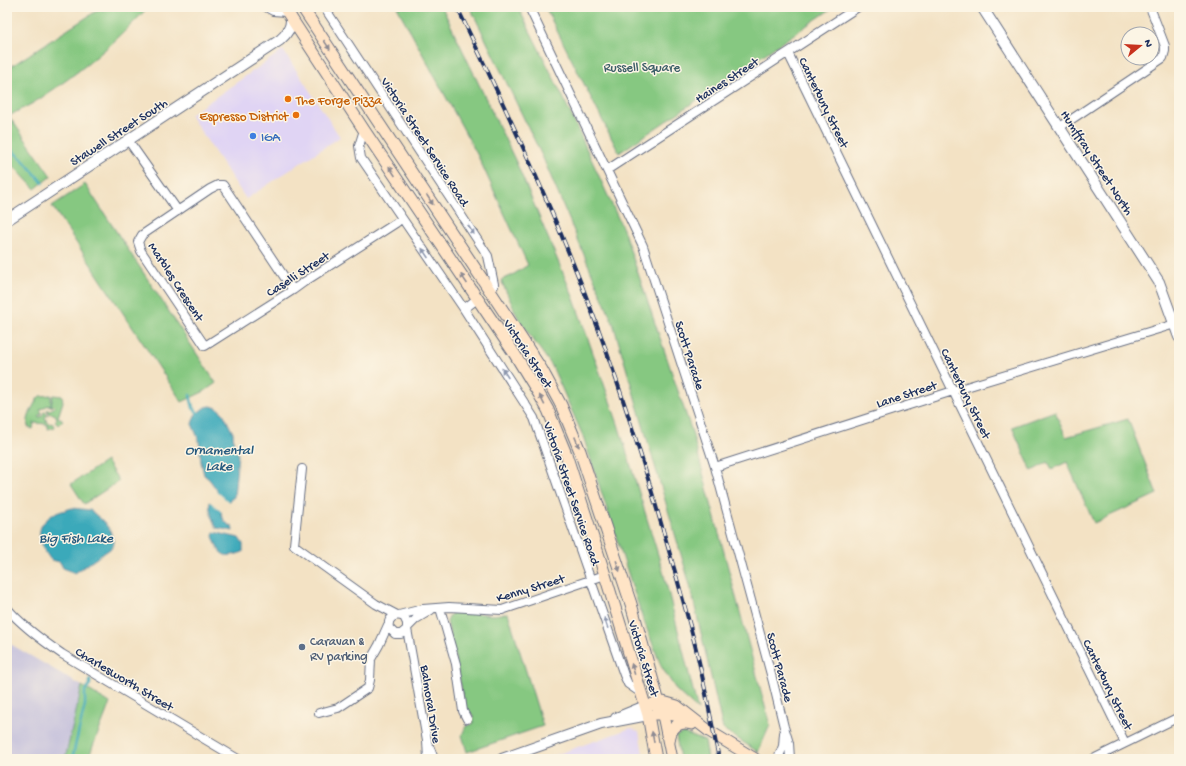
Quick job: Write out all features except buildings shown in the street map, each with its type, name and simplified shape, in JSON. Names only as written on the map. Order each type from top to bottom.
[{"type":"main road","name":"Victoria Street","points":[[304,10],[542,370],[570,424],[631,604],[661,708],[672,759]]},
{"type":"main road","points":[[300,32],[304,10]]},
{"type":"main road","name":"Victoria Street","points":[[287,12],[530,378],[553,422],[574,479],[605,575],[646,711],[656,759]]},
{"type":"main road","points":[[478,299],[489,290]]},
{"type":"main road","points":[[631,604],[648,646],[662,691],[666,698],[709,732],[755,759]]},
{"type":"main road","points":[[646,711],[673,704],[683,710]]},
{"type":"main road","points":[[661,708],[709,732]]},
{"type":"main road","points":[[669,743],[670,734],[677,724],[684,723],[694,725]]},
{"type":"main road","points":[[724,742],[742,759]]},
{"type":"street","points":[[266,7],[273,11],[287,12]]},
{"type":"street","name":"Scott Parade","points":[[530,7],[643,246],[715,467],[789,743],[790,759]]},
{"type":"street","name":"Haines Street","points":[[608,170],[858,7]]},
{"type":"street","name":"Humffray Street North","points":[[982,7],[1159,282],[1179,337]]},
{"type":"street","points":[[1060,127],[1163,58],[1165,51],[1164,44],[1150,7]]},
{"type":"street","name":"Victoria Street Service Road","points":[[327,8],[488,256],[494,284],[494,286],[489,290]]},
{"type":"street","name":"Stawell Street South","points":[[7,220],[283,38],[290,25],[287,12]]},
{"type":"street","name":"Stawell Street South","points":[[244,64],[269,52],[300,32]]},
{"type":"street","name":"Canterbury Street","points":[[788,53],[1125,743]]},
{"type":"street","name":"Victoria Street Service Road","points":[[364,130],[359,146],[360,156],[464,310],[534,418],[625,678],[628,684],[641,693]]},
{"type":"street","points":[[128,140],[178,210]]},
{"type":"street","name":"Marbles Crescent","points":[[205,346],[141,251],[138,242],[142,235],[178,210],[218,185],[223,185],[293,290]]},
{"type":"street","name":"Caselli Street","points":[[205,346],[402,218]]},
{"type":"street","points":[[464,310],[478,299]]},
{"type":"street","name":"Lane Street","points":[[715,467],[953,391],[1175,324]]},
{"type":"street","points":[[302,469],[302,482],[294,546],[376,604],[406,620],[407,628],[402,634],[397,635],[379,645]]},
{"type":"street","name":"Kenny Street","points":[[398,615],[423,609],[438,608],[459,607],[502,610],[605,575]]},
{"type":"street","points":[[376,604],[388,624],[390,631],[397,635]]},
{"type":"street","name":"Charlesworth Street","points":[[7,608],[49,645],[238,759]]},
{"type":"street","points":[[438,608],[456,664],[462,709],[467,719]]},
{"type":"street","name":"Kenny Street","points":[[407,628],[420,616],[438,608]]},
{"type":"street","points":[[319,712],[338,708],[368,688],[370,680],[370,661],[391,618],[398,615]]},
{"type":"street","name":"Balmoral Drive","points":[[407,628],[427,740],[428,759]]},
{"type":"street","name":"Balmoral Drive","points":[[397,635],[405,642],[411,652]]},
{"type":"street","points":[[502,759],[601,724],[646,711]]},
{"type":"street","points":[[1093,759],[1179,717]]},
{"type":"street","name":"Scott Parade","points":[[778,759],[783,746],[784,727]]},
{"type":"street","points":[[427,740],[434,759]]},
{"type":"shaded area","points":[[283,50],[340,137],[246,199],[190,115]]},
{"type":"shaded area","points":[[7,642],[82,686],[65,759],[7,759]]},
{"type":"shaded area","points":[[631,728],[639,732],[644,759],[544,759]]},
{"type":"green space","points":[[107,7],[148,7],[124,32],[84,67],[37,101],[9,116],[51,176],[35,189],[7,159],[7,69],[101,8],[103,11]]},
{"type":"green space","points":[[397,7],[442,7],[516,162],[574,299],[618,424],[663,571],[698,710],[677,691],[661,666],[642,616],[583,436],[552,366],[519,320],[501,280],[511,276],[528,265],[478,156]]},
{"type":"green space","points":[[470,7],[518,7],[563,97],[623,229],[692,432],[770,725],[758,752],[723,729],[690,585],[613,323],[543,158]]},
{"type":"green space","name":"Russell Square","points":[[545,7],[834,7],[619,153]]},
{"type":"green space","points":[[85,184],[216,383],[205,391],[182,402],[52,206]]},
{"type":"green space","points":[[51,395],[51,405],[48,405],[40,410],[42,413],[38,416],[40,417],[45,411],[48,415],[45,417],[47,422],[50,424],[52,423],[55,427],[48,429],[47,424],[34,423],[33,429],[28,427],[29,416],[38,398],[40,396]]},
{"type":"green space","points":[[53,395],[62,396],[63,402],[58,417],[63,420],[58,425],[55,421],[57,419],[55,414],[49,414],[47,410],[55,407],[53,405],[51,407]]},
{"type":"green space","points":[[1055,411],[1066,437],[1128,419],[1157,494],[1094,523],[1067,462],[1052,469],[1048,462],[1032,471],[1012,427]]},
{"type":"green space","points":[[106,461],[119,481],[84,504],[71,484]]},
{"type":"green space","points":[[455,611],[493,615],[508,613],[543,726],[467,752],[462,735],[466,726],[473,724],[474,718],[473,715],[466,710],[447,621],[450,615]]},
{"type":"green space","points":[[82,686],[110,703],[88,759],[65,759]]},
{"type":"green space","points":[[683,733],[705,741],[708,759],[680,759],[676,736]]},
{"type":"water","name":"Ornamental Lake","points":[[211,406],[217,408],[223,413],[233,433],[234,447],[238,454],[234,497],[230,500],[221,513],[224,520],[230,526],[232,525],[233,531],[217,528],[212,519],[210,504],[211,499],[217,490],[204,475],[199,440],[192,424],[195,415],[205,407]]},
{"type":"water","name":"Big Fish Lake","points":[[72,508],[90,510],[103,521],[110,530],[114,544],[110,549],[75,573],[63,568],[60,562],[51,560],[42,546],[40,535],[42,524],[48,518],[58,512]]},
{"type":"water","points":[[214,532],[239,538],[243,544],[243,552],[227,555],[220,552],[215,543],[213,536]]},
{"type":"pier","points":[[213,488],[230,503],[224,514],[208,500],[214,490]]},
{"type":"waterway","points":[[7,146],[23,160],[43,183]]},
{"type":"waterway","points":[[190,395],[193,408],[199,414]]},
{"type":"waterway","points":[[72,759],[85,705],[85,691],[90,684],[90,680]]},
{"type":"railway","points":[[457,7],[511,120],[545,196],[577,273],[622,395],[642,458],[694,641],[719,759]]},
{"type":"place","name":"The Forge Pizza","points":[[288,99]]},
{"type":"place","name":"Espresso District","points":[[296,115]]},
{"type":"place","name":"IGA","points":[[253,136]]},
{"type":"place","name":"Caravan & RV parking","points":[[302,647]]}]
